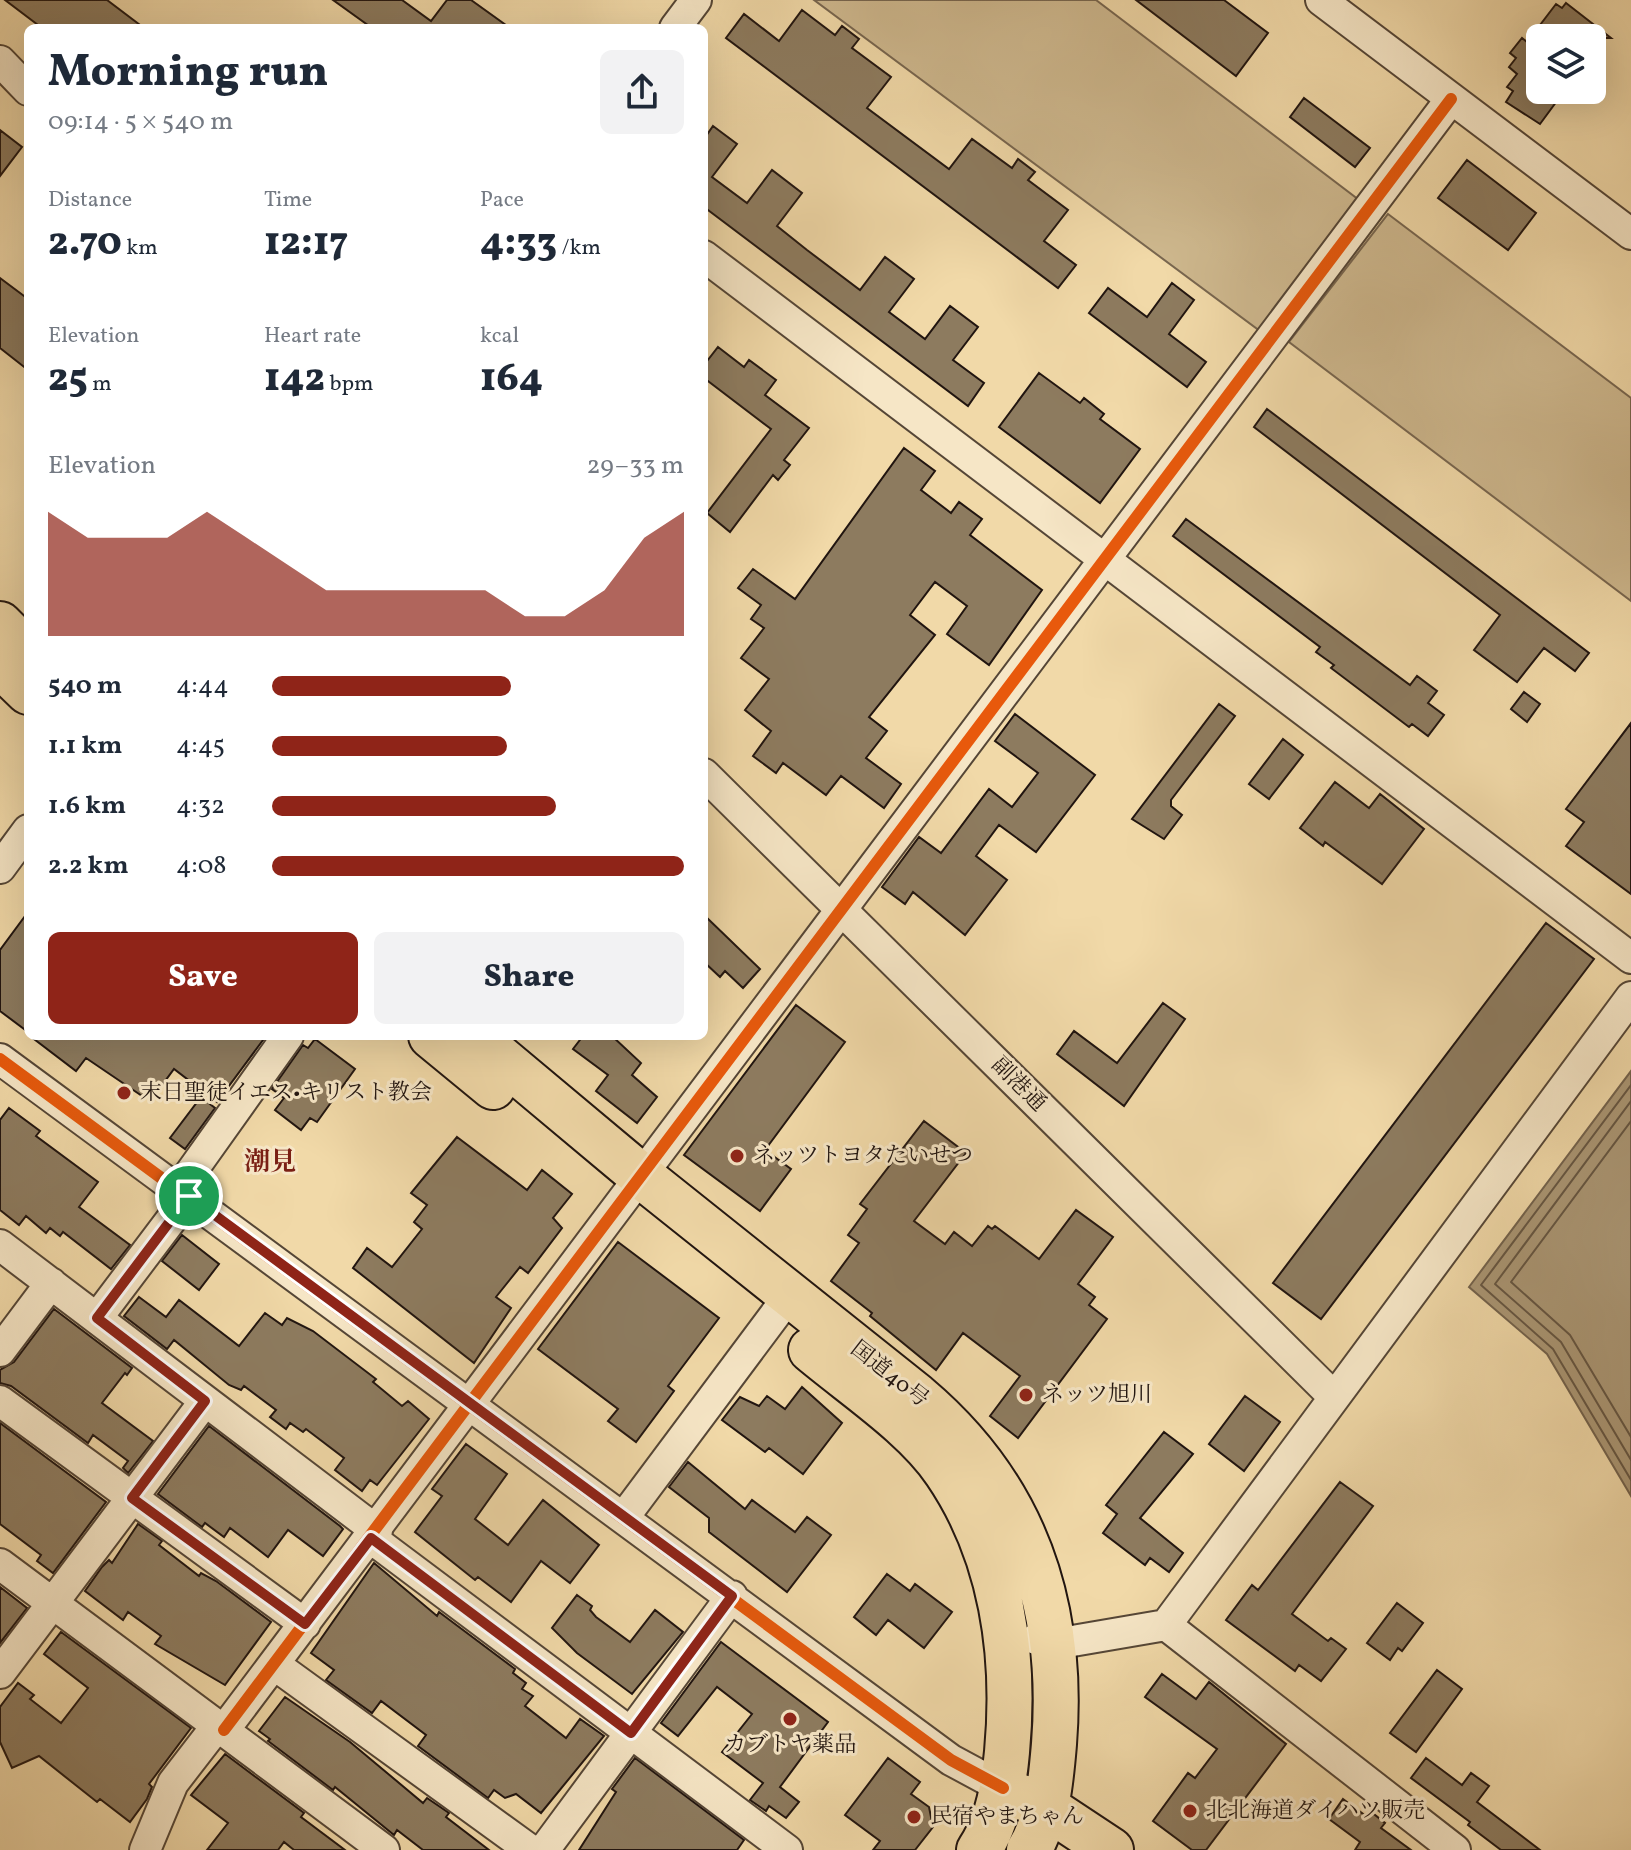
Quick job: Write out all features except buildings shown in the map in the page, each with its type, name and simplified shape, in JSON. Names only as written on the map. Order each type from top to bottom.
[{"type":"highway","points":[[0,624],[24,648]]},
{"type":"highway","points":[[0,665],[24,688]]},
{"type":"highway","name":"国道40号","points":[[436,1040],[632,1186],[781,1306],[939,1414],[980,1460],[1028,1543],[1045,1594],[1055,1644],[1055,1729],[1038,1838]]},
{"type":"highway","name":"国道40号","points":[[478,1040],[632,1186]]},
{"type":"highway","name":"国道40号","points":[[781,1306],[945,1470],[979,1533],[991,1566],[1006,1629],[1009,1686],[1003,1788],[993,1823],[979,1850]]},
{"type":"highway","points":[[1003,1788],[1038,1838],[1111,1850]]},
{"type":"street","points":[[678,24],[696,0]]},
{"type":"street","points":[[1321,0],[1631,234]]},
{"type":"street","points":[[0,61],[24,86]]},
{"type":"street","points":[[145,1850],[173,1783],[275,1665],[374,1535],[839,909],[1451,99]]},
{"type":"street","points":[[708,259],[1631,958]]},
{"type":"street","name":"副港通","points":[[708,778],[1333,1396]]},
{"type":"street","points":[[1006,1629],[1055,1644],[1166,1625],[1631,997]]},
{"type":"street","points":[[97,1318],[285,1040]]},
{"type":"street","points":[[0,1059],[951,1760],[1003,1788]]},
{"type":"street","points":[[0,1245],[205,1401],[775,1847]]},
{"type":"street","points":[[0,1351],[51,1283]]},
{"type":"street","points":[[624,1517],[781,1306]]},
{"type":"street","points":[[0,1401],[305,1624]]},
{"type":"street","points":[[0,1673],[205,1401]]},
{"type":"street","points":[[0,1564],[384,1850]]},
{"type":"street","points":[[544,1850],[732,1596]]},
{"type":"street","points":[[1166,1625],[1455,1850]]},
{"type":"street","points":[[1009,1686],[1055,1644]]},
{"type":"street","points":[[275,1665],[530,1850]]},
{"type":"shaded area","points":[[814,0],[1096,0],[1359,200],[1260,331]]},
{"type":"shaded area","points":[[1388,214],[1631,398],[1631,601],[1289,342]]},
{"type":"water","points":[[1631,1071],[1631,1496],[1547,1354],[1469,1287]]},
{"type":"cycle path","points":[[224,1730],[1451,99]]},
{"type":"cycle path","points":[[0,1059],[951,1760],[1003,1788]]},
{"type":"place","name":"末日聖徒イエス•キリスト教会","points":[[124,1093]]},
{"type":"place","name":"ネッツトヨタたいせつ","points":[[737,1156]]},
{"type":"place","name":"ネッツ旭川","points":[[1026,1395]]},
{"type":"place","name":"カブトヤ薬品","points":[[790,1719]]},
{"type":"place","name":"北北海道ダイハツ販売","points":[[1190,1811]]},
{"type":"place","name":"民宿やまちゃん","points":[[914,1817]]},
{"type":"district","name":"潮見","points":[[270,1163]]},
{"type":"route","points":[[189,1196],[732,1596],[631,1733],[371,1538],[305,1624],[132,1498],[205,1401],[97,1318],[189,1196]]}]
